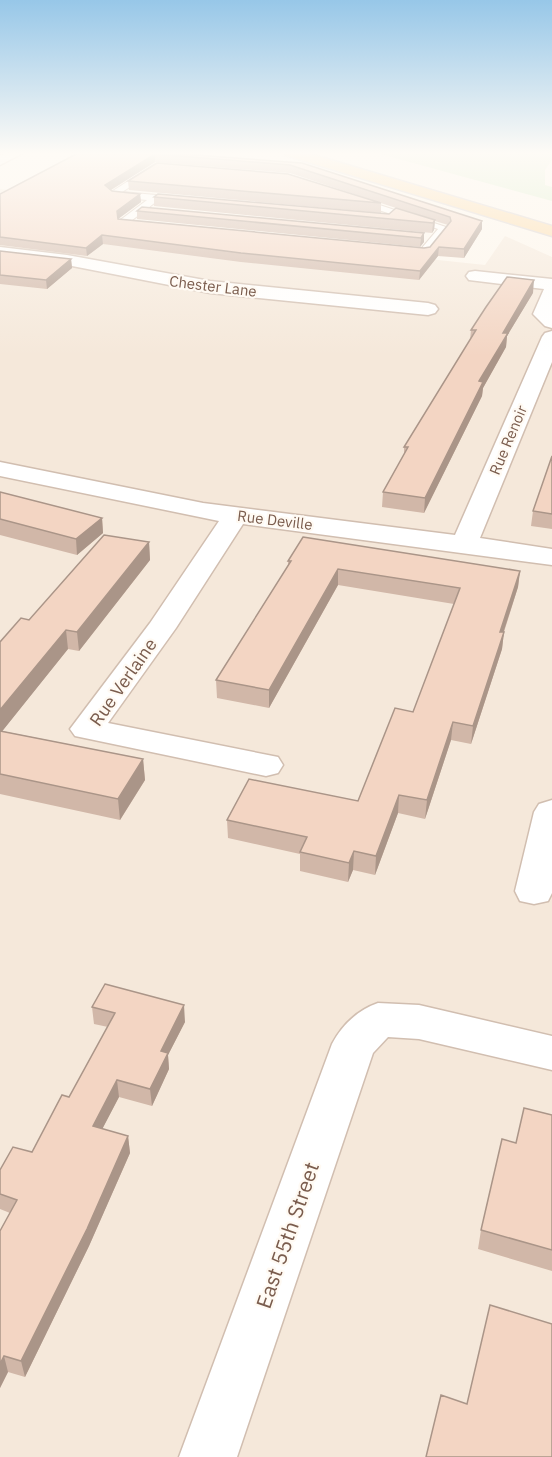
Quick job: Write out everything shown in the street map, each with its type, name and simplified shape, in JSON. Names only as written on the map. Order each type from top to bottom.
[{"type":"main road","points":[[517,220],[552,231]]},
{"type":"street","name":"Chester Lane","points":[[0,252],[74,261],[210,287],[428,309]]},
{"type":"street","points":[[475,276],[552,284]]},
{"type":"street","points":[[552,291],[543,314],[552,322]]},
{"type":"street","name":"Rue Renoir","points":[[465,543],[552,337]]},
{"type":"street","name":"Rue Deville","points":[[0,469],[147,502],[235,516],[465,543],[552,557]]},
{"type":"street","name":"Rue Verlaine","points":[[235,516],[161,628],[87,729],[266,765]]},
{"type":"street","points":[[534,891],[552,812]]},
{"type":"street","name":"East 55th Street","points":[[208,1457],[354,1044],[378,1020],[419,1022],[552,1053]]},
{"type":"lane","points":[[126,220],[122,223],[424,252],[444,228],[420,220]]},
{"type":"lane","points":[[402,220],[426,222]]},
{"type":"lane","points":[[424,237],[435,238]]},
{"type":"shaded area","points":[[0,220],[104,220],[99,224],[485,265],[505,236],[552,257],[552,1457],[0,1457]]},
{"type":"building","points":[[0,220],[128,220],[424,248],[430,247],[451,220],[482,221],[464,249],[439,247],[420,271],[241,253],[102,235],[86,248],[0,237]]},
{"type":"building","points":[[232,220],[283,220],[424,233],[421,238]]},
{"type":"building","points":[[401,220],[435,220],[433,223]]},
{"type":"building","points":[[0,251],[71,259],[46,280],[0,275]]},
{"type":"building","points":[[507,277],[534,280],[503,333],[508,333],[479,381],[483,382],[425,498],[383,492],[408,447],[404,447],[476,330],[471,330]]},
{"type":"building","points":[[552,456],[552,514],[533,511]]},
{"type":"building","points":[[0,492],[102,518],[76,539],[0,519]]},
{"type":"building","points":[[104,535],[149,542],[77,632],[66,630],[0,710],[0,642],[21,618],[29,620]]},
{"type":"building","points":[[303,537],[520,571],[500,632],[504,632],[473,726],[453,722],[427,800],[399,795],[376,856],[354,851],[349,863],[300,852],[307,837],[227,820],[249,779],[358,801],[395,708],[413,712],[460,588],[338,569],[269,690],[216,680],[291,561],[288,561]]},
{"type":"building","points":[[0,731],[143,759],[118,799],[0,774]]},
{"type":"building","points":[[105,984],[184,1005],[161,1051],[168,1053],[150,1089],[117,1080],[93,1126],[128,1136],[87,1229],[21,1361],[4,1356],[0,1364],[0,1231],[17,1200],[0,1194],[0,1170],[13,1147],[32,1152],[62,1095],[69,1097],[115,1013],[92,1007]]},
{"type":"building","points":[[524,1108],[552,1115],[552,1250],[481,1230],[502,1139],[516,1143]]},
{"type":"building","points":[[490,1305],[552,1324],[552,1457],[426,1457],[441,1395],[467,1404]]}]
